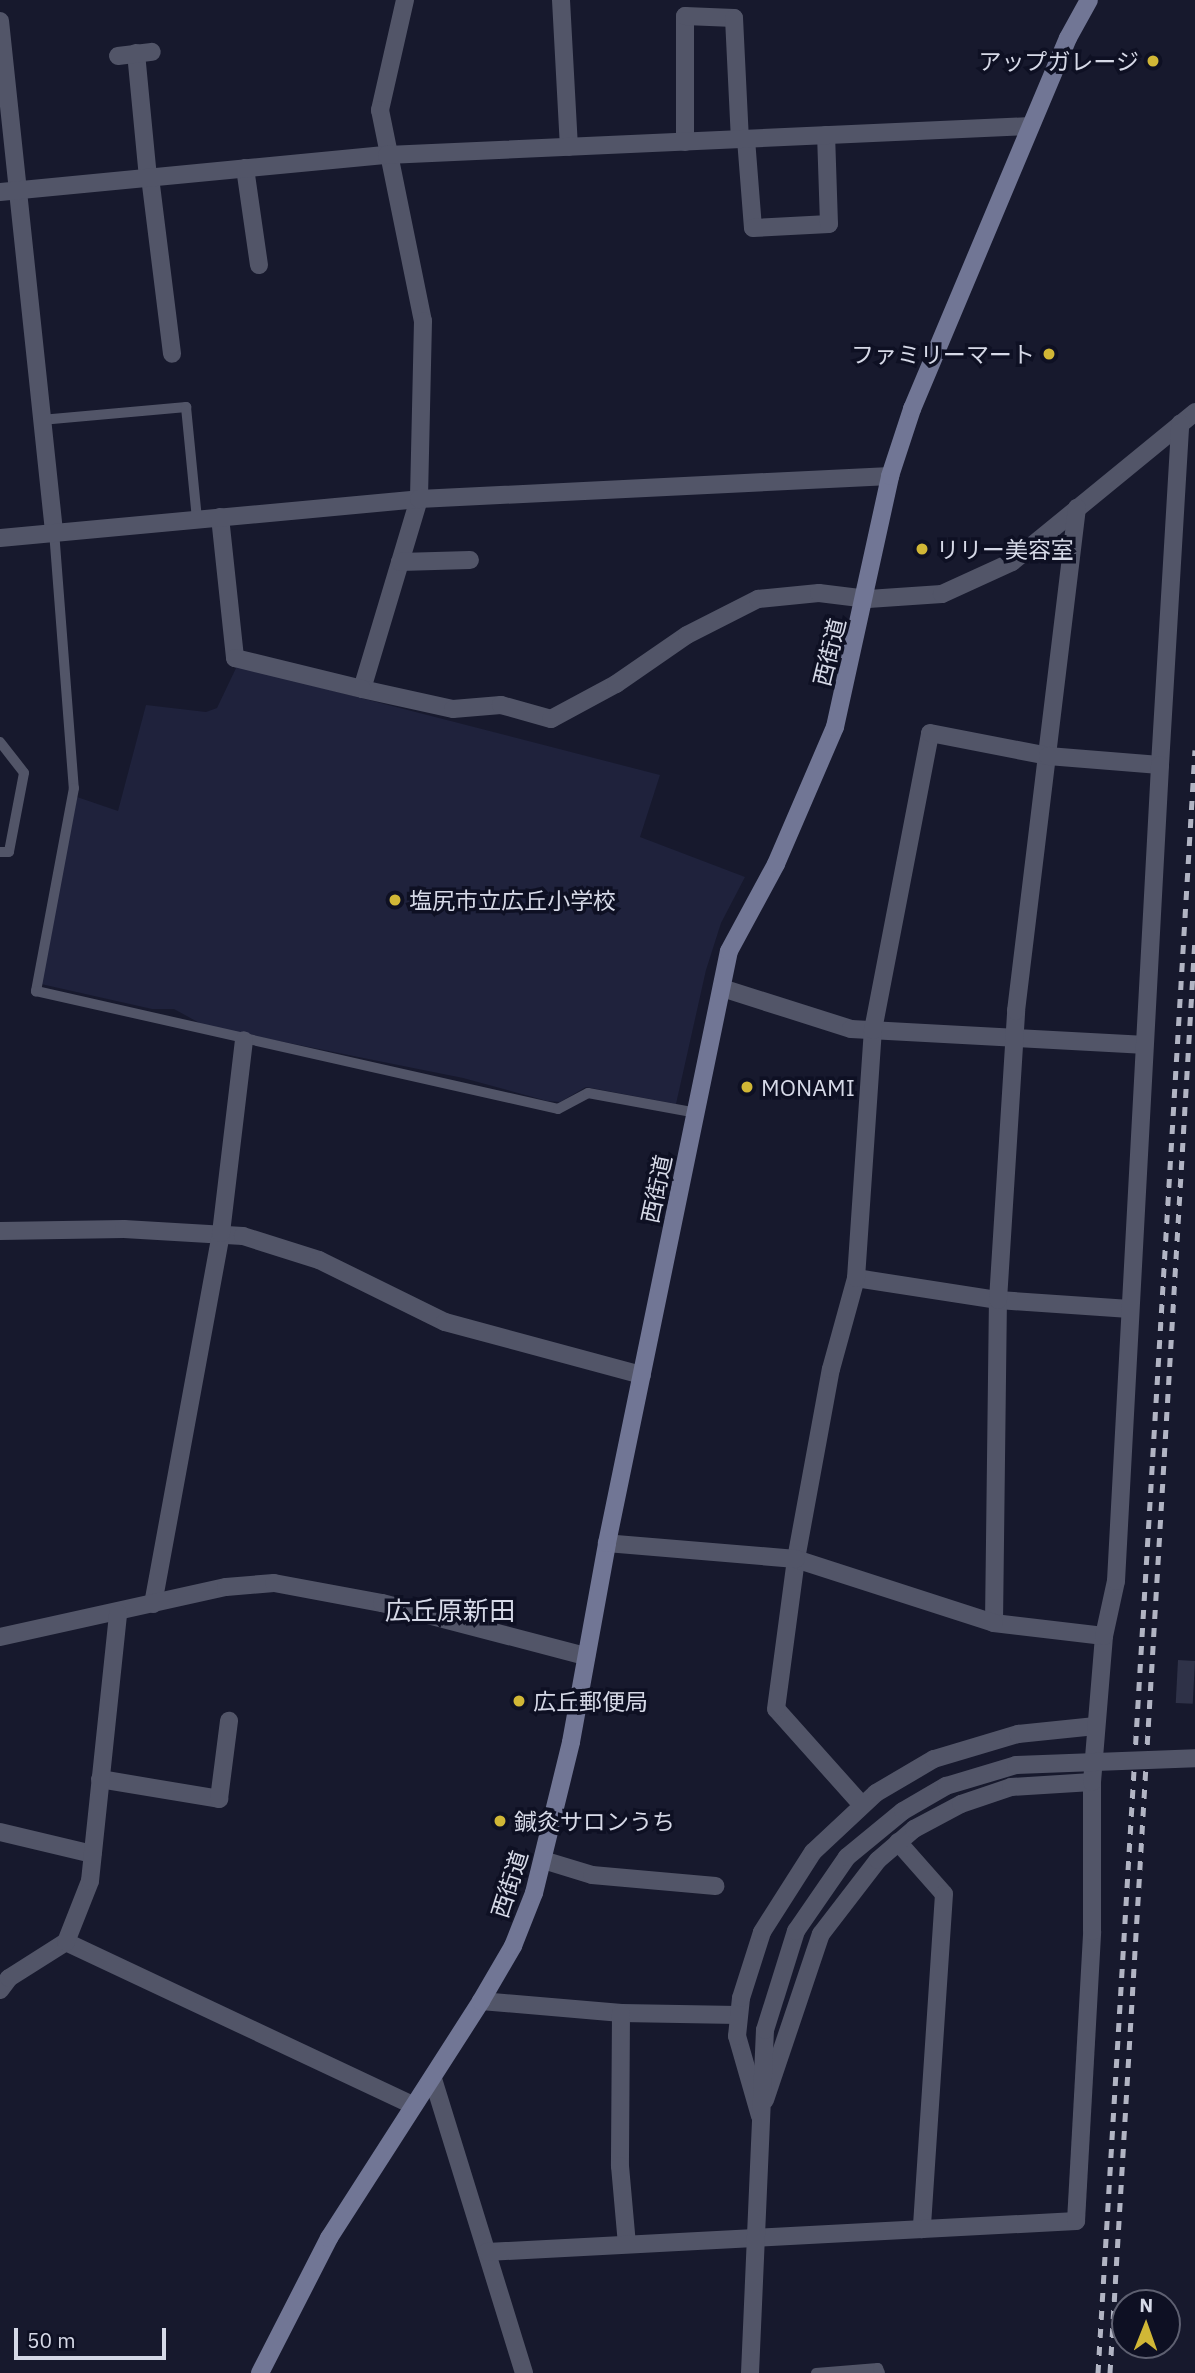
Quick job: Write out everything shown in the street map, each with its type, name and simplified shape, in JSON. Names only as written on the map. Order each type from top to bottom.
[{"type":"main road","name":"西街道","points":[[260,2373],[329,2238],[412,2105],[432,2079],[513,1946],[543,1860],[729,951],[776,864],[830,739],[867,599],[890,476],[912,409],[1031,127],[1089,0]]},
{"type":"street","points":[[362,689],[419,499],[423,321],[387,155],[380,110],[405,0]]},
{"type":"street","points":[[561,0],[569,147]]},
{"type":"street","points":[[685,142],[685,16],[734,18],[753,228],[830,224],[826,135]]},
{"type":"street","points":[[0,21],[8,191],[54,531]]},
{"type":"street","points":[[118,55],[144,53],[149,177],[172,354]]},
{"type":"street","points":[[8,191],[387,155],[1031,127]]},
{"type":"street","points":[[245,168],[259,265]]},
{"type":"street","points":[[220,517],[234,658],[453,709],[501,705],[551,719],[758,599],[819,593],[867,599],[942,594],[977,582],[1012,562],[1195,412]]},
{"type":"street","points":[[487,2252],[1076,2221],[1091,1931],[1096,1726],[1104,1636],[1115,1581],[1142,1045],[1180,424]]},
{"type":"street","points":[[0,538],[419,499],[890,476]]},
{"type":"street","points":[[994,1623],[998,1300],[1016,1037],[1077,508]]},
{"type":"street","points":[[400,562],[470,560]]},
{"type":"street","points":[[861,1804],[776,1709],[796,1559],[831,1369],[856,1278],[873,1030],[930,733],[1048,756],[1160,765]]},
{"type":"street","points":[[722,988],[851,1029],[1142,1045]]},
{"type":"street","points":[[153,1604],[221,1233],[244,1040]]},
{"type":"street","points":[[0,1231],[221,1233],[319,1260],[445,1322],[642,1375]]},
{"type":"street","points":[[856,1278],[998,1300],[1130,1309]]},
{"type":"street","points":[[607,1543],[796,1559],[994,1623],[1104,1636]]},
{"type":"street","points":[[0,1637],[226,1587],[274,1583],[382,1603],[586,1656]]},
{"type":"street","points":[[0,1990],[9,1978],[66,1942],[90,1881],[118,1613]]},
{"type":"street","points":[[100,1779],[219,1799],[229,1721]]},
{"type":"street","points":[[760,2116],[737,2036],[738,2015],[750,1966],[778,1901],[813,1853],[861,1804],[934,1759],[1018,1734],[1096,1726]]},
{"type":"street","points":[[750,2373],[765,2029],[796,1931],[847,1857],[903,1811],[946,1786],[1016,1765],[1195,1758]]},
{"type":"street","points":[[760,2116],[821,1934],[858,1879],[898,1842],[961,1804],[1011,1787],[1093,1782]]},
{"type":"street","points":[[0,1832],[92,1854]]},
{"type":"street","points":[[898,1842],[944,1895],[922,2228]]},
{"type":"street","points":[[543,1860],[592,1875],[716,1886]]},
{"type":"street","points":[[66,1942],[412,2105]]},
{"type":"street","points":[[481,2001],[621,2013],[738,2015]]},
{"type":"street","points":[[621,2013],[620,2166],[627,2244]]},
{"type":"street","points":[[432,2079],[524,2373]]},
{"type":"lane","points":[[41,420],[186,407],[197,519]]},
{"type":"lane","points":[[54,531],[74,788],[36,991],[558,1109],[588,1093],[697,1113]]},
{"type":"lane","points":[[0,742],[24,773],[9,852],[0,852]]},
{"type":"lane","points":[[816,2373],[878,2368],[880,2373]]},
{"type":"shaded area","name":"塩尻市立広丘小学校","points":[[237,666],[660,775],[640,837],[745,877],[721,923],[706,970],[676,1104],[586,1087],[560,1102],[547,1101],[463,1078],[205,1026],[174,1009],[152,1009],[41,984],[77,797],[118,811],[146,705],[206,712],[217,708]]},
{"type":"building","points":[[1178,1660],[1195,1661],[1193,1704],[1176,1703]]},
{"type":"railway","points":[[1098,2373],[1195,750]]},
{"type":"railway","points":[[1110,2373],[1195,939]]},
{"type":"place","name":"アップガレージ","points":[[1153,61]]},
{"type":"place","name":"ファミリーマート","points":[[1049,354]]},
{"type":"place","name":"リリー美容室","points":[[922,549]]},
{"type":"place","name":"塩尻市立広丘小学校","points":[[395,900]]},
{"type":"place","name":"MONAMI","points":[[747,1087]]},
{"type":"place","name":"広丘郵便局","points":[[519,1701]]},
{"type":"place","name":"鍼灸サロンうち","points":[[500,1821]]},
{"type":"district","name":"広丘原新田","points":[[450,1611]]}]
